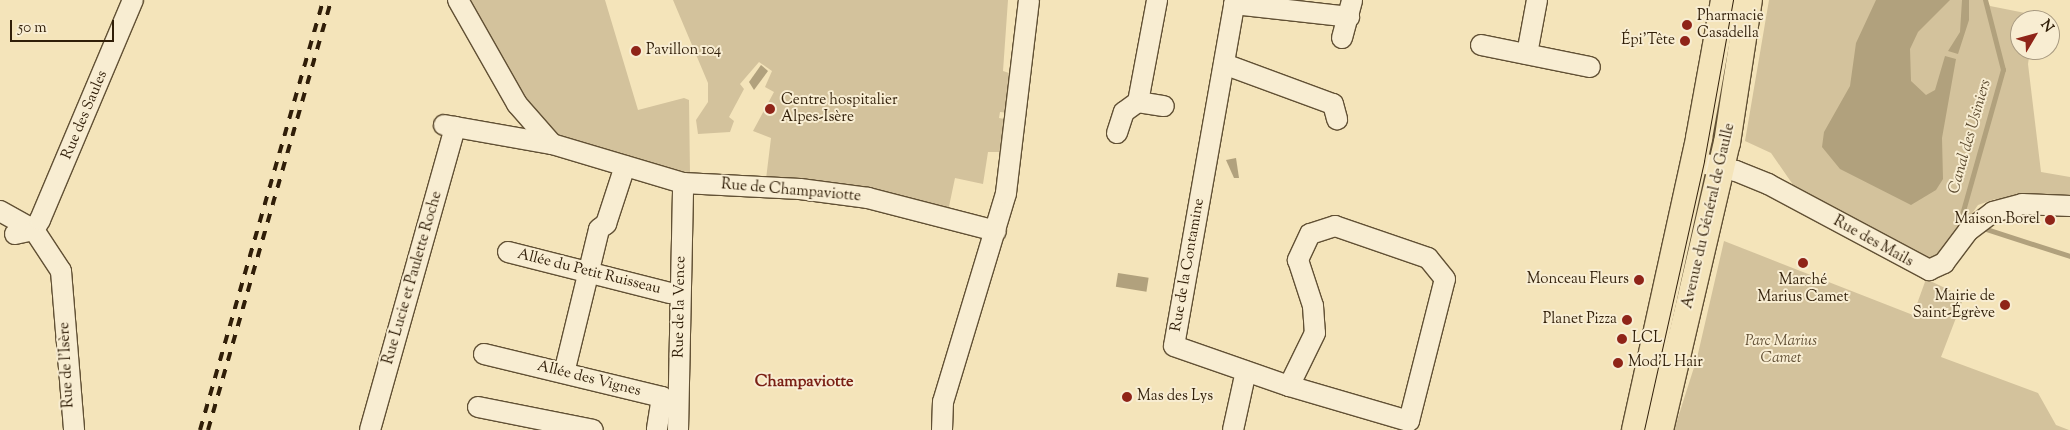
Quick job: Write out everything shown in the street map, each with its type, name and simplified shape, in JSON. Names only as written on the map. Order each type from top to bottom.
[{"type":"main road","name":"Avenue du Général de Gaulle","points":[[1635,430],[1693,161],[1724,0]]},
{"type":"main road","name":"Avenue du Général de Gaulle","points":[[1660,430],[1722,168],[1749,0]]},
{"type":"street","name":"Rue des Saules","points":[[16,230],[134,0]]},
{"type":"street","points":[[458,0],[517,104],[552,144]]},
{"type":"street","points":[[942,430],[943,402],[996,231],[1013,150],[1029,0]]},
{"type":"street","points":[[1117,133],[1124,112],[1138,102],[1157,0]]},
{"type":"street","points":[[1526,54],[1537,0]]},
{"type":"street","name":"Rue de la Contamine","points":[[1289,386],[1315,333],[1313,306],[1298,260],[1310,234],[1335,226],[1434,262],[1445,279],[1446,288],[1410,421],[1289,386],[1174,346],[1235,2],[1350,9],[1342,38]]},
{"type":"street","points":[[1481,45],[1590,67]]},
{"type":"street","points":[[1224,64],[1333,104],[1337,119]]},
{"type":"street","points":[[1138,102],[1164,106]]},
{"type":"street","name":"Rue de Champaviotte","points":[[449,126],[552,144],[683,183],[800,189],[868,198],[996,231]]},
{"type":"street","name":"Rue Lucie et Paulette Roche","points":[[370,430],[449,126]]},
{"type":"street","name":"Rue des Mails","points":[[1693,161],[1722,168],[1768,184],[1929,270],[1944,263],[1968,231],[1993,212],[2022,204],[2070,206]]},
{"type":"street","points":[[564,373],[599,229],[606,224],[625,166]]},
{"type":"street","name":"Rue de la Vence","points":[[678,430],[683,183]]},
{"type":"street","name":"Rue de l'Isère","points":[[0,211],[36,250],[63,300],[74,430]]},
{"type":"street","name":"Allée du Petit Ruisseau","points":[[508,252],[670,293]]},
{"type":"street","name":"Allée des Vignes","points":[[484,354],[662,397],[657,430]]},
{"type":"street","points":[[1233,430],[1246,371]]},
{"type":"street","points":[[478,407],[593,430]]},
{"type":"green space","points":[[471,0],[605,0],[638,110],[684,98],[689,100],[690,173],[557,137],[541,124],[467,5]]},
{"type":"green space","points":[[673,0],[1008,0],[1003,71],[1015,75],[1011,113],[1000,112],[999,118],[1010,120],[1007,152],[988,152],[983,184],[955,178],[947,216],[766,179],[771,138],[753,131],[774,92],[765,87],[772,71],[759,62],[740,84],[744,89],[729,117],[734,121],[730,132],[698,134],[696,120],[708,102],[708,83]]},
{"type":"green space","points":[[1769,0],[1987,0],[1990,6],[2010,10],[2010,60],[2029,60],[2041,172],[2070,177],[2070,200],[1995,199],[1978,205],[1940,259],[1917,255],[1798,192],[1771,153],[1745,141]]},
{"type":"green space","name":"Parc Marius Camet","points":[[1724,241],[1913,315],[1926,279],[1964,297],[1941,357],[2038,393],[2056,425],[2069,430],[1674,430],[1697,358]]},
{"type":"shaded area","points":[[1876,0],[1950,0],[1918,32],[1910,49],[1911,81],[1926,95],[1935,90],[1945,56],[1956,59],[1942,138],[1943,179],[1936,190],[1911,205],[1840,169],[1822,147],[1824,132],[1850,86],[1856,43]]},
{"type":"shaded area","points":[[1962,0],[1969,0],[1969,20],[1958,54],[1948,51],[1960,32]]},
{"type":"shaded area","points":[[761,65],[768,71],[754,90],[749,82]]},
{"type":"shaded area","points":[[1236,158],[1239,178],[1234,178],[1226,160]]},
{"type":"shaded area","points":[[1118,273],[1149,278],[1146,292],[1116,287]]},
{"type":"waterway","name":"Canal des Usiniers","points":[[1964,221],[1961,218],[2003,70],[1985,0]]},
{"type":"waterway","name":"Canal des Usiniers","points":[[1983,228],[2070,256]]},
{"type":"tram line","points":[[1644,430],[1704,161],[1733,0]]},
{"type":"railway","points":[[200,430],[323,0]]},
{"type":"railway","points":[[208,430],[331,0]]},
{"type":"place","name":"Pharmacie Casadella","points":[[1687,25]]},
{"type":"place","name":"Épi’Tête","points":[[1685,41]]},
{"type":"place","name":"Pavillon 104","points":[[636,51]]},
{"type":"place","name":"Centre hospitalier Alpes-Isère","points":[[770,109]]},
{"type":"place","name":"Maison Borel","points":[[2050,220]]},
{"type":"place","name":"Marché Marius Camet","points":[[1803,263]]},
{"type":"place","name":"Monceau Fleurs","points":[[1639,280]]},
{"type":"place","name":"Mairie de Saint-Égrève","points":[[2005,305]]},
{"type":"place","name":"Planet Pizza","points":[[1627,320]]},
{"type":"place","name":"LCL","points":[[1622,339]]},
{"type":"place","name":"Mod'L Hair","points":[[1618,363]]},
{"type":"place","name":"Mas des Lys","points":[[1127,397]]},
{"type":"district","name":"Champaviotte","points":[[804,383]]}]
